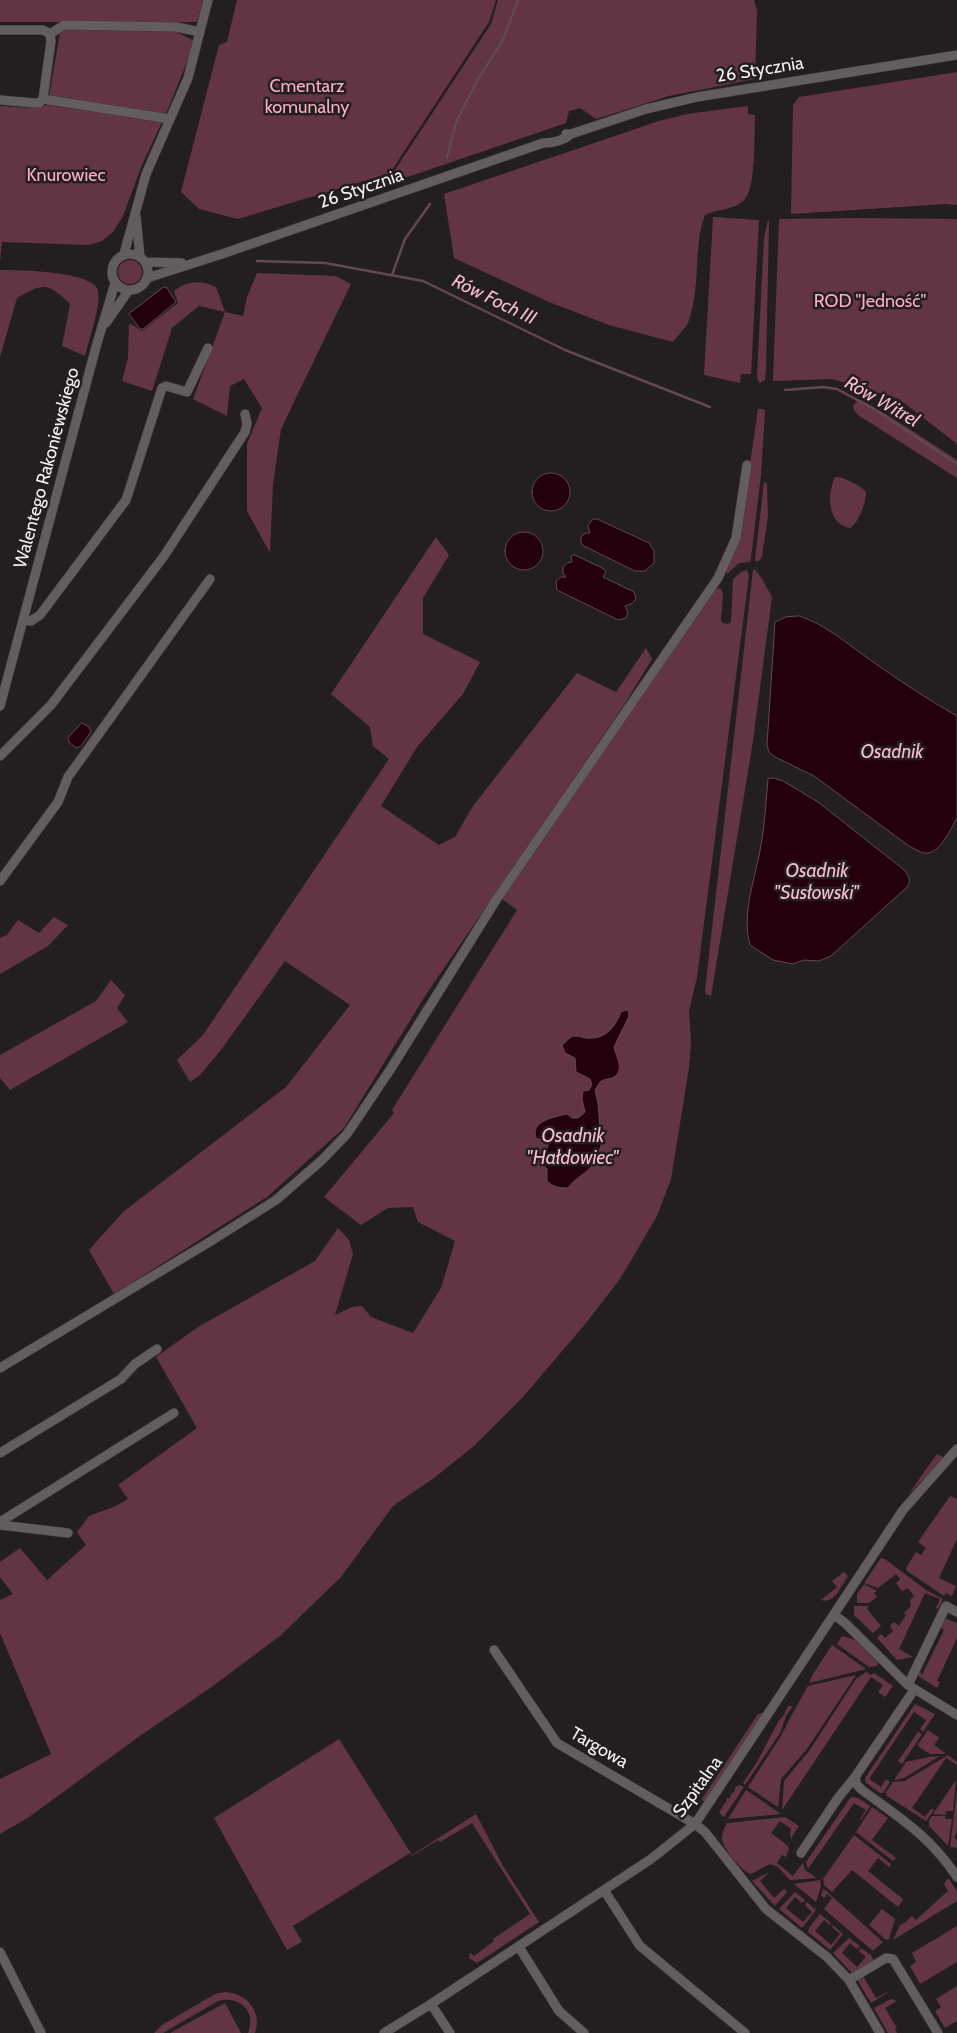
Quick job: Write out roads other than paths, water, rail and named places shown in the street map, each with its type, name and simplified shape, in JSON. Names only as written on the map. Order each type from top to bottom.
[{"type":"street","points":[[136,214],[143,260],[148,270],[147,278],[142,286],[129,290],[115,283],[112,268],[115,261],[124,254],[150,164],[188,78],[208,0]]},
{"type":"street","points":[[50,34],[64,25],[177,27],[200,32]]},
{"type":"street","points":[[0,30],[43,30],[50,34]]},
{"type":"street","points":[[0,100],[42,102],[51,41],[50,34]]},
{"type":"street","name":"26 Stycznia","points":[[147,278],[543,143],[551,138],[563,134],[571,134],[646,109],[697,97],[957,55]]},
{"type":"street","points":[[43,99],[170,119]]},
{"type":"street","points":[[124,254],[132,254],[143,260]]},
{"type":"street","name":"26 Stycznia","points":[[143,260],[189,263]]},
{"type":"street","name":"Walentego Rakoniewskiego","points":[[0,706],[96,347],[115,283]]},
{"type":"street","name":"Walentego Rakoniewskiego","points":[[104,325],[129,290]]},
{"type":"street","points":[[23,620],[31,621],[40,614],[126,500],[160,391],[166,386],[187,392],[208,348]]},
{"type":"street","points":[[0,756],[51,705],[164,556],[246,432],[245,414]]},
{"type":"street","points":[[0,1368],[276,1200],[322,1160],[347,1134],[380,1085],[496,900],[718,578],[736,538],[747,465]]},
{"type":"street","points":[[0,881],[58,802],[68,778],[210,579]]},
{"type":"street","points":[[0,686],[8,677]]},
{"type":"street","points":[[0,1453],[121,1380],[135,1364],[157,1350]]},
{"type":"street","points":[[0,1524],[174,1413]]},
{"type":"street","name":"Szpitalna","points":[[384,2033],[432,2004],[660,1853],[695,1824],[903,1510],[957,1449]]},
{"type":"street","name":"Szpitalna","points":[[944,1465],[957,1458]]},
{"type":"street","points":[[0,1524],[68,1533]]},
{"type":"street","points":[[801,1853],[838,1798],[856,1777],[911,1688],[946,1606],[957,1612]]},
{"type":"street","points":[[834,1615],[845,1623],[911,1688],[957,1715]]},
{"type":"street","name":"Targowa","points":[[494,1650],[557,1743],[695,1824],[705,1832],[766,1910],[827,1957],[849,1980],[880,2033]]},
{"type":"street","points":[[856,1777],[857,1785],[862,1790],[919,1832],[940,1853],[957,1877]]},
{"type":"street","points":[[604,1890],[640,1946],[745,2033]]},
{"type":"street","points":[[519,1947],[560,2011],[584,2033]]},
{"type":"street","points":[[0,1952],[41,2033]]},
{"type":"street","points":[[849,1980],[890,1957],[896,1962],[938,2033]]},
{"type":"street","points":[[432,2004],[450,2033]]},
{"type":"water","points":[[164,287],[167,288],[176,302],[143,329],[140,329],[129,314]]},
{"type":"water","points":[[551,473],[558,474],[564,479],[569,485],[569,499],[564,505],[558,510],[551,511],[544,510],[538,505],[533,499],[532,492],[533,485],[538,479],[544,474]]},
{"type":"water","points":[[593,519],[597,519],[649,543],[654,551],[654,563],[645,571],[635,571],[584,546],[581,543],[581,537],[586,533],[590,533],[588,526]]},
{"type":"water","points":[[524,532],[531,533],[537,538],[542,544],[542,558],[537,564],[531,569],[524,570],[517,569],[511,564],[506,558],[505,551],[506,544],[511,538],[517,533]]},
{"type":"water","points":[[575,555],[604,569],[606,572],[603,577],[634,592],[635,600],[625,606],[628,613],[626,618],[618,620],[557,590],[556,581],[561,577],[566,577],[563,573],[563,567],[567,563],[572,562],[571,557]]},
{"type":"water","name":"Osadnik","points":[[799,616],[827,629],[901,681],[957,716],[957,818],[938,848],[933,851],[923,853],[909,846],[814,776],[775,757],[769,752],[767,745],[775,622],[786,617]]},
{"type":"water","points":[[82,723],[89,727],[91,732],[81,746],[76,748],[69,742],[68,738]]},
{"type":"water","name":"Osadnik \"Susłowski\"","points":[[774,778],[783,781],[818,802],[903,869],[909,878],[907,887],[831,956],[819,961],[804,960],[793,964],[773,960],[750,945],[747,920],[748,907],[759,857],[768,779]]},
{"type":"water","name":"Osadnik \"Hałdowiec\"","points":[[628,1010],[629,1016],[614,1047],[619,1064],[618,1072],[612,1078],[600,1082],[595,1090],[600,1129],[606,1132],[597,1156],[592,1166],[568,1188],[554,1186],[547,1181],[547,1169],[540,1161],[541,1154],[546,1150],[549,1143],[536,1138],[536,1127],[550,1118],[562,1115],[567,1114],[572,1118],[578,1118],[585,1112],[582,1099],[583,1091],[589,1090],[592,1085],[590,1079],[576,1072],[575,1058],[565,1053],[562,1045],[573,1036],[593,1038],[604,1035],[616,1023],[621,1012]]},
{"type":"waterway","points":[[447,157],[456,122],[478,79],[503,40],[518,0]]},
{"type":"waterway","points":[[392,275],[405,239],[430,204]]},
{"type":"waterway","name":"Rów Foch III","points":[[257,261],[325,263],[423,281],[565,350],[710,407]]},
{"type":"waterway","name":"Rów Witrel","points":[[785,390],[823,387],[837,389],[874,409],[957,464]]},
{"type":"park label","name":"Cmentarz komunalny","points":[[307,97]]},
{"type":"park label","name":"Knurowiec","points":[[66,176]]},
{"type":"park label","name":"ROD \"Jedność\"","points":[[870,302]]}]
